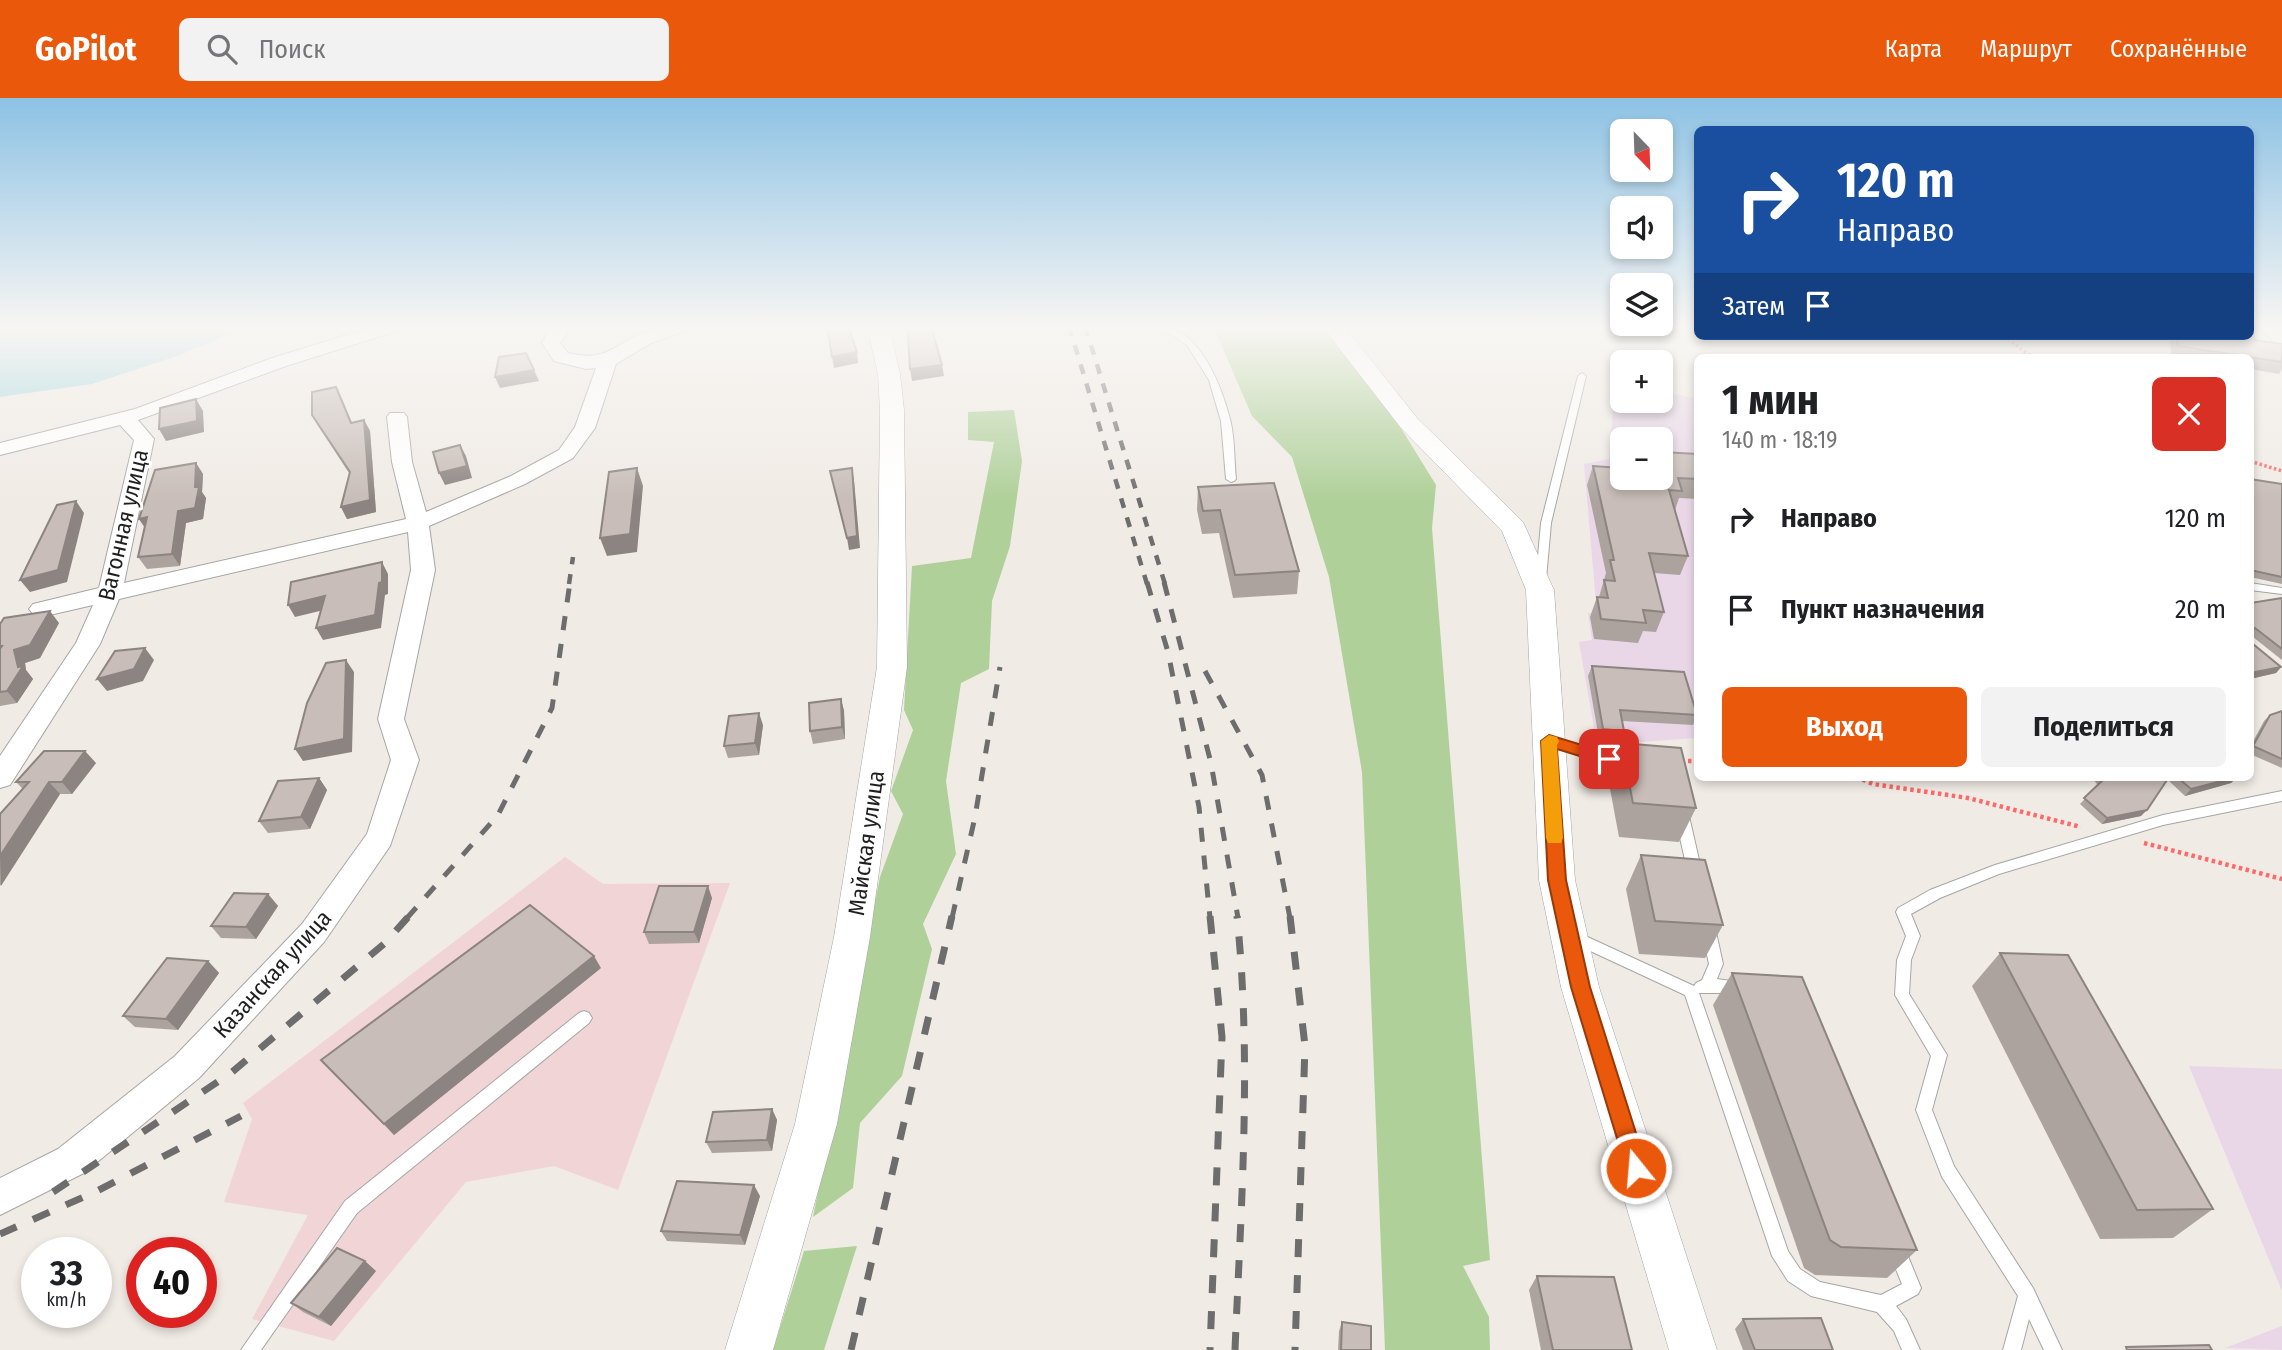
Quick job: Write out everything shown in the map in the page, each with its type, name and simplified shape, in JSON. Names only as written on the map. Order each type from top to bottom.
[{"type":"street","points":[[0,449],[125,418],[217,384]]},
{"type":"street","points":[[41,609],[418,523],[518,480],[566,454],[585,428],[600,384]]},
{"type":"street","name":"Майская улица","points":[[749,1350],[816,1124],[852,937],[892,667],[890,384]]},
{"type":"street","points":[[1379,384],[1409,423],[1514,528],[1540,590],[1557,880],[1580,987],[1693,1350]]},
{"type":"street","name":"Казанская улица","points":[[0,1197],[71,1161],[187,1067],[313,933],[380,838],[405,760],[391,719],[423,570],[418,523],[402,462],[397,417]]},
{"type":"street","name":"Вагонная улица","points":[[0,778],[88,644],[110,593],[144,439],[125,418]]},
{"type":"lane","points":[[1214,384],[1226,421],[1231,479]]},
{"type":"lane","points":[[1540,590],[1546,523],[1580,384]]},
{"type":"lane","points":[[2254,587],[2282,591]]},
{"type":"lane","points":[[1549,741],[1609,759],[1670,760]]},
{"type":"lane","points":[[2053,1350],[2027,1294],[1948,1171],[1924,1110],[1939,1055],[1902,995],[1904,960],[1913,936],[1903,912],[1935,894],[1996,870],[2163,820],[2282,796]]},
{"type":"lane","points":[[1679,801],[1697,882]]},
{"type":"lane","points":[[1707,923],[1716,964],[1707,985]]},
{"type":"lane","points":[[1569,935],[1691,991],[1707,985],[1756,988]]},
{"type":"lane","points":[[1691,991],[1780,1256],[1794,1275],[1817,1290],[1882,1304],[1900,1325],[1911,1350]]},
{"type":"lane","points":[[250,1350],[351,1207],[584,1018]]},
{"type":"lane","points":[[1882,1304],[1912,1288],[1892,1236]]},
{"type":"lane","points":[[2012,1350],[2027,1294]]},
{"type":"path","points":[[2254,462],[2282,471]]},
{"type":"path","points":[[1670,760],[1694,761]]},
{"type":"path","points":[[1866,781],[1968,798],[2282,879]]},
{"type":"shaded area","points":[[1673,394],[1694,398],[1694,738],[1597,745],[1579,642],[1592,640],[1588,613],[1597,614],[1584,464],[1609,459],[1610,446],[1610,490],[1673,490],[1673,427],[1611,427],[1613,413],[1673,413]]},
{"type":"shaded area","points":[[565,857],[603,884],[730,883],[618,1190],[554,1166],[466,1182],[334,1341],[252,1319],[308,1215],[224,1202],[252,1119],[243,1103]]},
{"type":"shaded area","points":[[2189,1066],[2282,1069],[2282,1291]]},
{"type":"shaded area","points":[[2282,1326],[2282,1350],[2225,1348]]},
{"type":"green space","points":[[1238,384],[1371,384],[1388,407],[1436,485],[1432,528],[1490,1260],[1463,1266],[1489,1317],[1490,1350],[1385,1350],[1362,772],[1329,577],[1292,457],[1252,416]]},
{"type":"green space","points":[[1014,410],[1022,461],[1010,546],[992,601],[989,669],[961,683],[946,781],[956,854],[923,924],[932,949],[902,1076],[860,1123],[853,1188],[813,1217],[880,877],[903,814],[891,791],[913,730],[904,710],[912,566],[971,558],[994,442],[968,440],[968,412]]},
{"type":"green space","points":[[857,1246],[824,1350],[773,1350],[804,1251]]},
{"type":"water","points":[[0,384],[89,384],[0,397]]},
{"type":"building","points":[[336,387],[351,423],[364,420],[370,500],[341,507],[350,472],[312,415],[312,392]]},
{"type":"building","points":[[196,399],[197,421],[159,429],[160,408]]},
{"type":"building","points":[[460,445],[467,466],[439,473],[433,452]]},
{"type":"building","points":[[1673,453],[1694,454],[1694,479],[1678,478],[1682,491],[1669,490],[1673,490]]},
{"type":"building","points":[[196,463],[195,487],[199,487],[195,508],[178,511],[172,554],[138,557],[147,517],[139,519],[155,470]]},
{"type":"building","points":[[1593,466],[1610,467],[1610,490],[1669,490],[1688,556],[1649,553],[1664,612],[1643,610],[1646,623],[1601,619],[1597,597],[1608,598],[1604,580],[1615,581],[1610,560],[1614,560]]},
{"type":"building","points":[[637,468],[630,534],[600,538],[609,472]]},
{"type":"building","points":[[852,468],[857,536],[847,538],[830,471]]},
{"type":"building","points":[[2254,480],[2282,484],[2282,577],[2254,571]]},
{"type":"building","points":[[1274,483],[1299,571],[1235,575],[1220,510],[1203,511],[1198,487]]},
{"type":"building","points":[[76,501],[58,570],[20,580],[57,505]]},
{"type":"building","points":[[382,562],[382,582],[379,583],[375,615],[316,628],[325,596],[288,605],[291,582]]},
{"type":"building","points":[[2282,598],[2282,649],[2254,629],[2254,602]]},
{"type":"building","points":[[50,611],[30,645],[14,650],[18,667],[23,666],[7,691],[0,692],[0,624],[4,618]]},
{"type":"building","points":[[2254,645],[2281,667],[2254,672]]},
{"type":"building","points":[[145,648],[134,669],[97,679],[115,651]]},
{"type":"building","points":[[346,660],[344,739],[295,749],[307,703],[326,663]]},
{"type":"building","points":[[1592,666],[1684,672],[1694,705],[1694,715],[1620,710],[1624,731],[1603,729]]},
{"type":"building","points":[[841,699],[842,727],[810,731],[809,703]]},
{"type":"building","points":[[2282,711],[2282,759],[2254,746],[2270,715]]},
{"type":"building","points":[[759,713],[755,743],[724,746],[729,716]]},
{"type":"building","points":[[1621,743],[1681,748],[1696,808],[1633,803]]},
{"type":"building","points":[[44,751],[85,751],[62,782],[49,782],[0,856],[0,814],[29,782],[16,782]]},
{"type":"building","points":[[319,778],[301,817],[259,821],[278,781]]},
{"type":"building","points":[[2102,781],[2166,781],[2147,810],[2107,818],[2084,798]]},
{"type":"building","points":[[2182,781],[2222,781],[2191,789]]},
{"type":"building","points":[[1641,855],[1705,860],[1723,925],[1655,921]]},
{"type":"building","points":[[659,886],[708,886],[694,932],[644,932]]},
{"type":"building","points":[[234,893],[268,894],[246,927],[211,926]]},
{"type":"building","points":[[530,905],[594,956],[384,1124],[321,1060]]},
{"type":"building","points":[[2000,953],[2068,955],[2213,1209],[2137,1210]]},
{"type":"building","points":[[167,958],[208,961],[166,1019],[123,1016]]},
{"type":"building","points":[[1732,973],[1802,977],[1917,1250],[1841,1247],[1830,1240]]},
{"type":"building","points":[[772,1109],[767,1140],[706,1142],[713,1112]]},
{"type":"building","points":[[677,1181],[754,1185],[740,1235],[661,1231]]},
{"type":"building","points":[[337,1248],[365,1261],[319,1317],[291,1303]]},
{"type":"building","points":[[1537,1276],[1614,1277],[1632,1350],[1553,1350]]},
{"type":"building","points":[[1821,1318],[1833,1350],[1755,1350],[1743,1319]]},
{"type":"building","points":[[1342,1322],[1371,1326],[1371,1350],[1341,1350]]},
{"type":"building","points":[[2209,1345],[2212,1350],[2127,1350],[2126,1347]]},
{"type":"railway","points":[[1087,384],[1147,584]]},
{"type":"railway","points":[[1103,384],[1165,584]]},
{"type":"railway","points":[[569,584],[573,557]]},
{"type":"railway","points":[[407,918],[498,815],[552,708],[570,582]]},
{"type":"railway","points":[[1147,582],[1168,652],[1199,807],[1210,918]]},
{"type":"railway","points":[[1164,582],[1211,763],[1238,918]]},
{"type":"railway","points":[[952,918],[975,817],[1000,667]]},
{"type":"railway","points":[[1205,671],[1262,775],[1290,918]]},
{"type":"railway","points":[[53,1192],[231,1073],[385,943],[409,916]]},
{"type":"railway","points":[[851,1350],[952,916]]},
{"type":"railway","points":[[1210,916],[1222,1037],[1210,1350]]},
{"type":"railway","points":[[1235,1350],[1245,1079],[1237,916]]},
{"type":"railway","points":[[1290,916],[1305,1046],[1295,1350]]},
{"type":"railway","points":[[0,1234],[95,1192],[241,1116]]},
{"type":"slow traffic","points":[[1551,741],[1555,838]]},
{"type":"route","points":[[1609,759],[1549,741],[1557,880],[1580,987],[1636,1168]]}]
